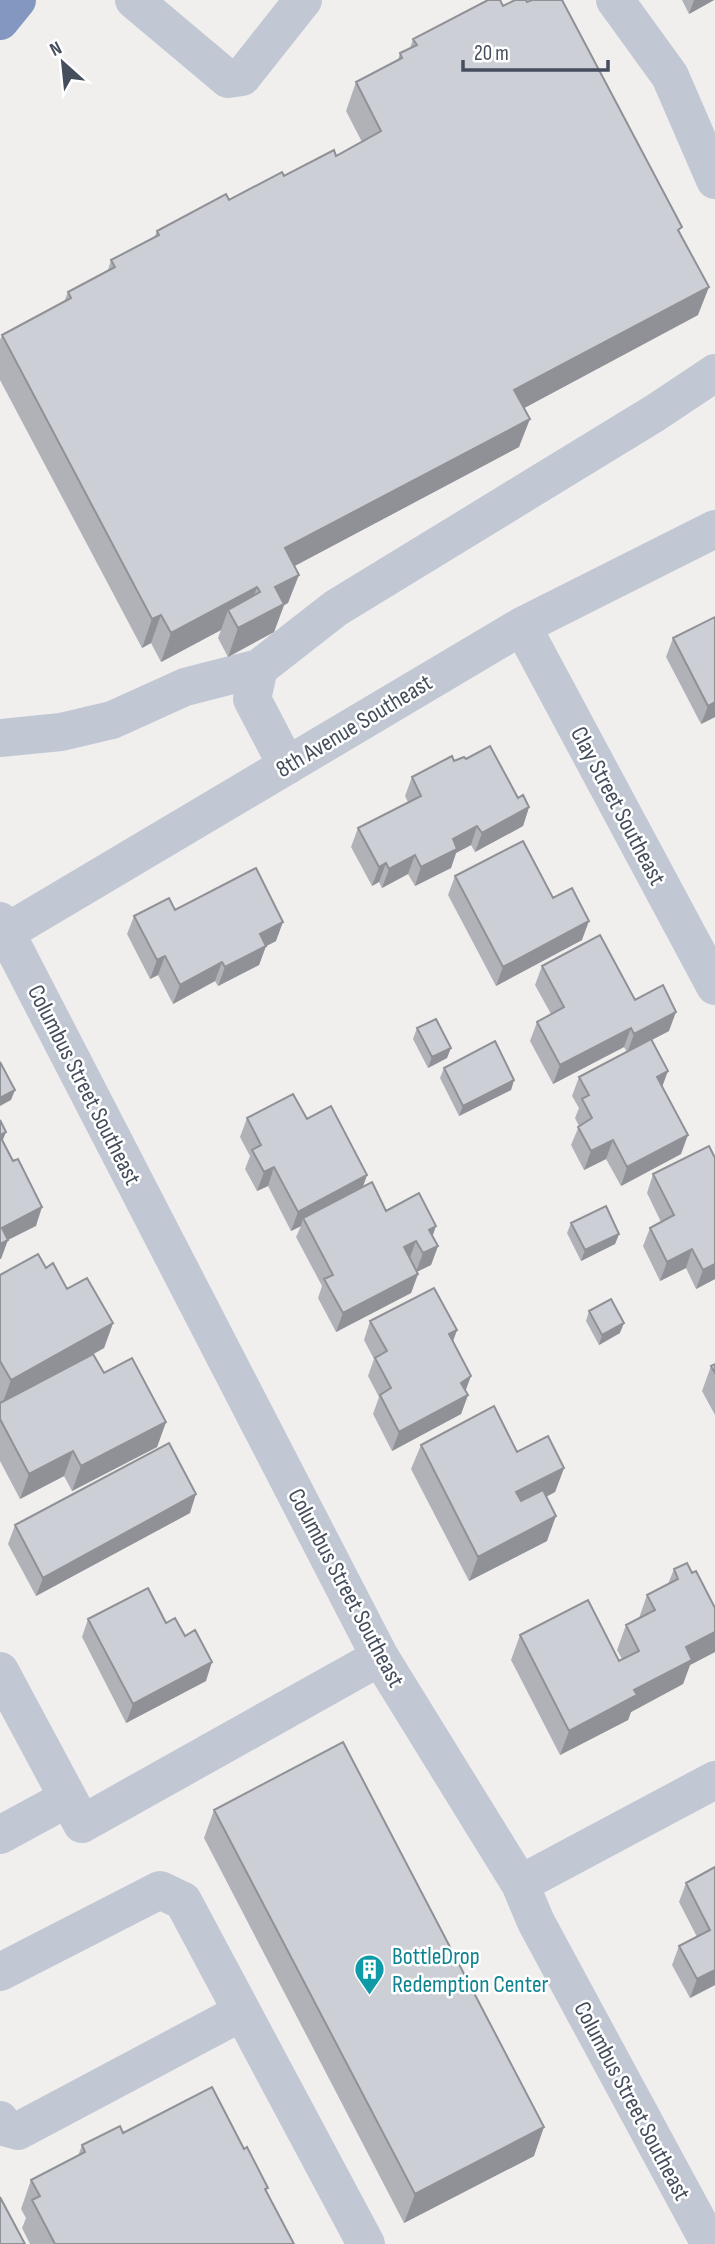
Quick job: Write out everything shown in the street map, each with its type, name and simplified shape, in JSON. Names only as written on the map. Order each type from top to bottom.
[{"type":"highway","points":[[0,21],[17,0]]},
{"type":"street","points":[[134,0],[229,79],[242,77],[303,0]]},
{"type":"street","points":[[615,0],[670,76],[715,180]]},
{"type":"street","points":[[0,738],[61,732],[112,720],[185,687],[259,668],[336,608],[655,413],[715,373]]},
{"type":"street","name":"8th Avenue Southeast","points":[[2,930],[287,766],[522,626],[715,529]]},
{"type":"street","name":"Clay Street Southeast","points":[[522,626],[715,986]]},
{"type":"street","points":[[259,668],[252,699],[287,766]]},
{"type":"street","name":"Columbus Street Southeast","points":[[2,930],[380,1657],[520,1884],[536,1922],[709,2244]]},
{"type":"street","points":[[0,1835],[75,1811],[380,1657]]},
{"type":"street","points":[[0,1671],[75,1811]]},
{"type":"street","points":[[520,1884],[715,1780]]},
{"type":"street","points":[[0,1972],[160,1890],[183,1900],[366,2244]]},
{"type":"street","points":[[2,2124],[18,2131],[242,2012]]},
{"type":"building","points":[[488,0],[500,0],[503,6],[515,0],[562,0],[682,227],[678,230],[709,287],[514,390],[530,419],[285,548],[299,575],[275,587],[284,604],[238,628],[228,610],[260,592],[257,587],[171,633],[161,615],[152,619],[2,335],[71,298],[68,292],[115,267],[111,260],[159,235],[157,231],[226,194],[229,200],[282,172],[284,176],[334,150],[336,156],[381,131],[356,82],[402,58],[400,53],[417,45],[413,39]]},
{"type":"building","points":[[715,617],[715,702],[708,706],[673,638]]},
{"type":"building","points":[[490,746],[518,798],[523,795],[529,807],[482,833],[477,826],[453,839],[457,849],[421,867],[415,855],[389,869],[386,863],[379,867],[358,828],[421,796],[412,777],[452,756],[454,761],[464,757],[466,759]]},
{"type":"building","points":[[523,841],[553,898],[572,888],[589,921],[503,967],[455,876]]},
{"type":"building","points":[[256,868],[283,922],[260,934],[266,946],[225,967],[222,962],[180,985],[165,956],[157,960],[134,916],[169,898],[175,910]]},
{"type":"building","points":[[600,935],[635,1000],[663,985],[676,1012],[634,1034],[631,1028],[560,1065],[537,1022],[564,1007],[542,966]]},
{"type":"building","points":[[436,1019],[451,1048],[432,1057],[417,1028]]},
{"type":"building","points":[[651,1039],[668,1071],[657,1077],[688,1135],[627,1167],[613,1140],[591,1151],[578,1127],[592,1118],[582,1099],[589,1095],[579,1077]]},
{"type":"building","points":[[495,1041],[514,1080],[463,1106],[444,1068]]},
{"type":"building","points":[[0,1062],[15,1090],[0,1098]]},
{"type":"building","points":[[293,1094],[307,1119],[331,1106],[367,1175],[298,1212],[274,1167],[264,1172],[252,1150],[261,1145],[247,1118]]},
{"type":"building","points":[[0,1120],[6,1132],[0,1135]]},
{"type":"building","points":[[0,1136],[13,1161],[18,1159],[42,1207],[2,1228],[8,1240],[0,1244]]},
{"type":"building","points":[[709,1146],[715,1158],[715,1264],[703,1270],[692,1249],[667,1262],[650,1228],[674,1215],[653,1174]]},
{"type":"building","points":[[372,1182],[386,1211],[419,1193],[436,1226],[429,1230],[438,1246],[423,1253],[416,1241],[404,1247],[418,1274],[343,1313],[324,1279],[333,1275],[303,1218]]},
{"type":"building","points":[[606,1206],[619,1234],[585,1250],[571,1223]]},
{"type":"building","points":[[38,1254],[46,1268],[53,1263],[67,1289],[87,1278],[113,1323],[11,1380],[0,1361],[0,1275]]},
{"type":"building","points":[[434,1288],[457,1330],[449,1334],[471,1376],[461,1383],[468,1395],[399,1432],[380,1395],[391,1388],[375,1358],[387,1351],[370,1321]]},
{"type":"building","points":[[611,1299],[624,1323],[602,1335],[589,1311]]},
{"type":"building","points":[[93,1354],[104,1373],[132,1358],[166,1422],[81,1466],[73,1451],[29,1474],[0,1419],[0,1403]]},
{"type":"building","points":[[494,1406],[517,1452],[548,1436],[564,1468],[516,1492],[521,1501],[543,1490],[556,1516],[478,1557],[421,1445]]},
{"type":"building","points":[[169,1443],[196,1494],[43,1578],[15,1525]]},
{"type":"building","points":[[687,1563],[692,1573],[696,1571],[715,1608],[715,1632],[686,1647],[692,1660],[634,1690],[637,1695],[569,1731],[520,1635],[588,1600],[619,1661],[639,1651],[626,1625],[655,1610],[647,1595],[678,1579],[674,1569]]},
{"type":"building","points":[[148,1588],[166,1623],[175,1618],[185,1636],[195,1630],[212,1662],[133,1704],[88,1619]]},
{"type":"building","name":"BottleDrop Redemption Center","points":[[343,1742],[544,2127],[415,2194],[214,1810]]},
{"type":"building","points":[[715,1867],[715,1970],[697,1979],[679,1946],[710,1930],[686,1883]]},
{"type":"building","points":[[212,2087],[244,2149],[247,2147],[268,2188],[265,2189],[294,2244],[55,2244],[32,2200],[40,2196],[31,2180],[85,2152],[82,2145],[120,2126],[123,2133]]},
{"type":"building","points":[[0,2197],[25,2244],[0,2244]]},
{"type":"place","name":"BottleDrop Redemption Center","points":[[369,1997]]}]
